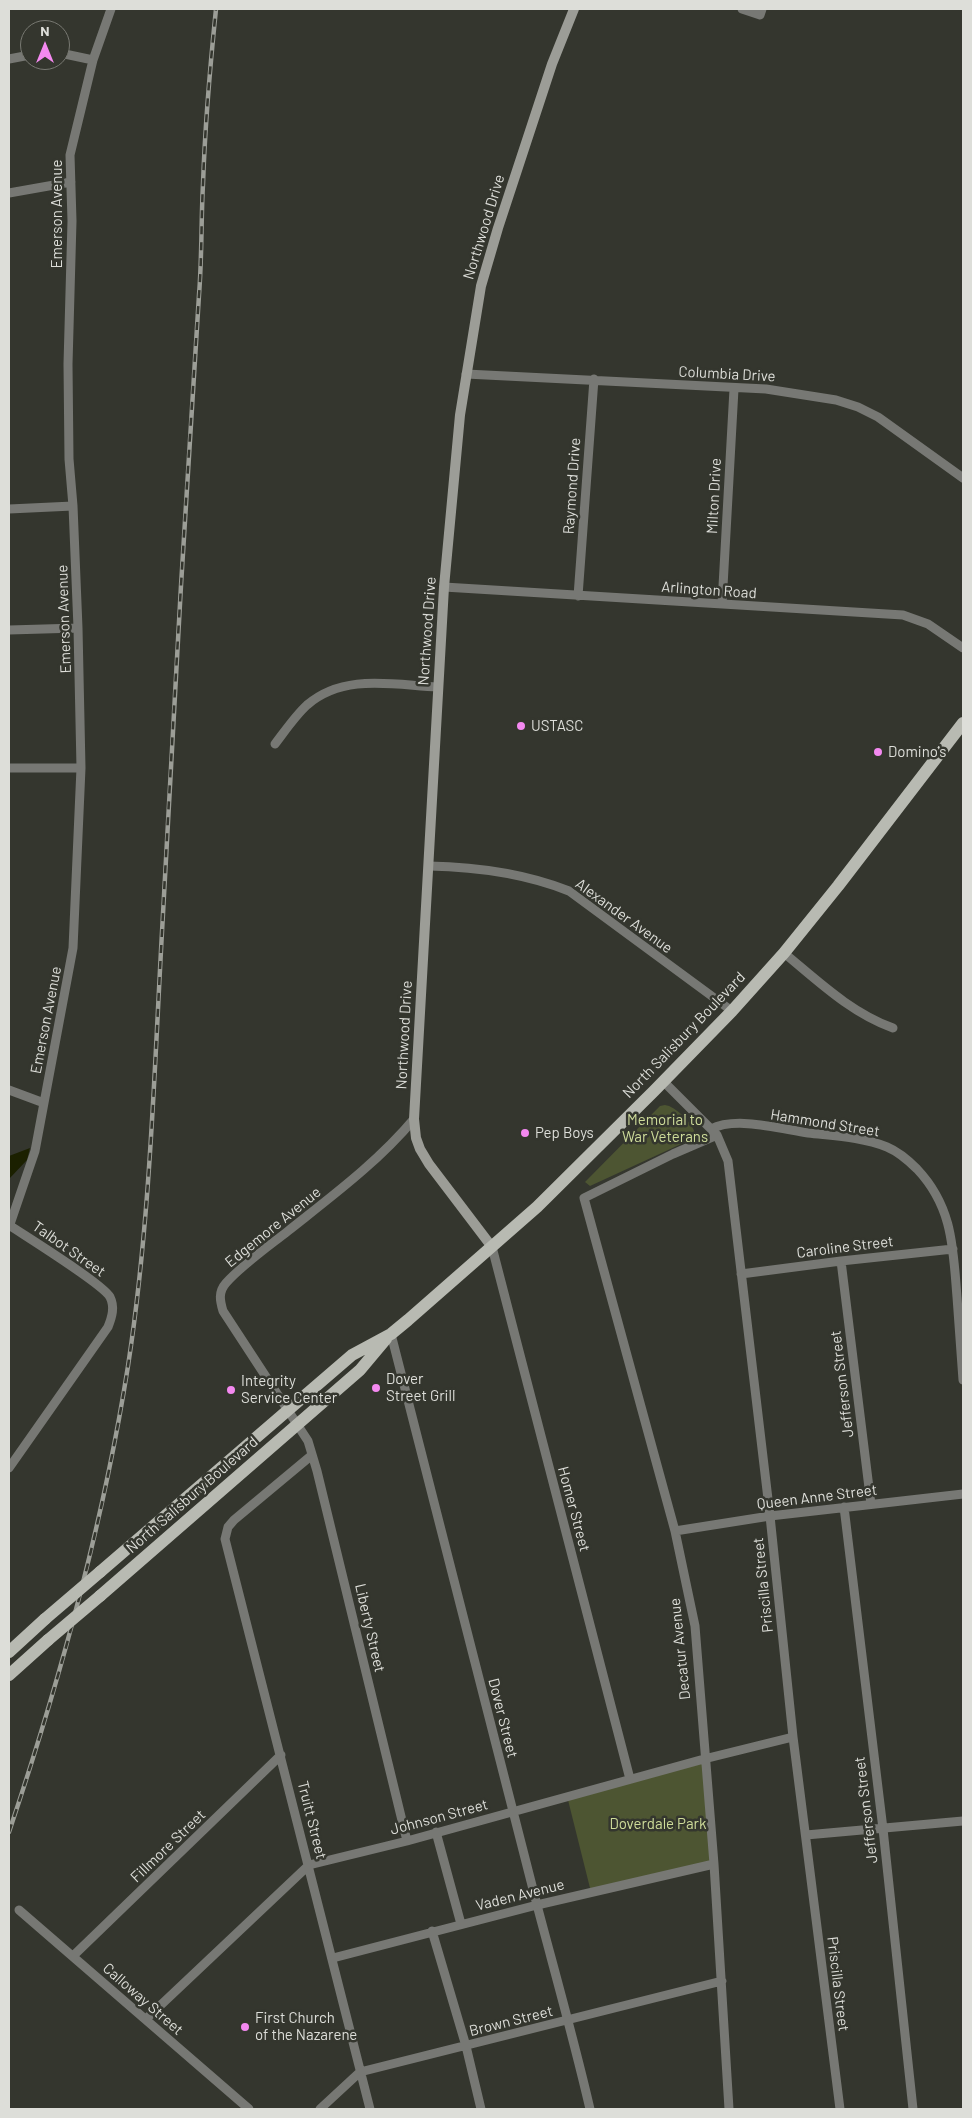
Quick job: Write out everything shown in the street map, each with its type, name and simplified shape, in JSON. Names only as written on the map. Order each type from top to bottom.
[{"type":"main road","name":"North Salisbury Boulevard","points":[[9,1675],[298,1425],[360,1370],[391,1334],[537,1207],[663,1081],[784,953],[963,723]]},
{"type":"main road","name":"North Salisbury Boulevard","points":[[9,1652],[352,1355],[391,1334]]},
{"type":"street","name":"Emerson Avenue","points":[[9,1226],[35,1151],[73,948],[81,768],[78,628],[73,506],[69,460],[70,155],[93,60],[111,9]]},
{"type":"street","name":"Northwood Drive","points":[[492,1247],[420,1149],[416,1138],[414,1119],[444,587],[452,480],[466,374],[481,286],[552,64],[574,9]]},
{"type":"street","points":[[742,9],[761,12]]},
{"type":"street","points":[[70,55],[93,60]]},
{"type":"street","points":[[9,193],[71,182]]},
{"type":"street","name":"Columbia Drive","points":[[466,374],[594,379],[734,388],[790,392],[836,400],[858,407],[878,417],[902,432],[963,478]]},
{"type":"street","name":"Raymond Drive","points":[[578,596],[594,379]]},
{"type":"street","name":"Milton Drive","points":[[722,604],[734,388]]},
{"type":"street","points":[[9,509],[73,506]]},
{"type":"street","name":"Arlington Road","points":[[444,587],[903,615],[928,624],[963,648]]},
{"type":"street","points":[[9,630],[78,628]]},
{"type":"street","points":[[275,744],[306,706],[324,692],[341,686],[359,683],[438,687]]},
{"type":"street","points":[[9,768],[81,768]]},
{"type":"street","name":"Alexander Avenue","points":[[429,866],[466,867],[509,873],[551,884],[569,891],[732,1010]]},
{"type":"street","points":[[784,953],[854,1009],[878,1023],[893,1028]]},
{"type":"street","name":"Priscilla Street","points":[[663,1081],[714,1132],[728,1161],[770,1516],[793,1737],[840,2109]]},
{"type":"street","points":[[9,1090],[44,1103]]},
{"type":"street","name":"Edgemore Avenue","points":[[298,1425],[223,1311],[220,1294],[225,1283],[332,1196],[399,1136],[414,1119]]},
{"type":"street","name":"Hammond Street","points":[[584,1198],[714,1132],[719,1125],[749,1125],[854,1139],[889,1148],[904,1157],[932,1187],[950,1226],[963,1380]]},
{"type":"street","name":"Decatur Avenue","points":[[584,1198],[674,1532],[694,1626],[714,1864],[729,2109]]},
{"type":"street","name":"Talbot Street","points":[[9,1226],[109,1295],[113,1303],[113,1314],[108,1326],[9,1468]]},
{"type":"street","name":"Homer Street","points":[[492,1247],[630,1779]]},
{"type":"street","name":"Caroline Street","points":[[740,1274],[953,1249]]},
{"type":"street","name":"Jefferson Street","points":[[841,1261],[871,1504]]},
{"type":"street","name":"Dover Street","points":[[391,1334],[512,1810],[559,1991],[569,2020],[590,2109]]},
{"type":"street","name":"Liberty Street","points":[[298,1425],[308,1441],[312,1455],[407,1840]]},
{"type":"street","name":"Truitt Street","points":[[312,1455],[234,1520],[228,1527],[225,1539],[282,1755],[370,2109]]},
{"type":"street","name":"Queen Anne Street","points":[[674,1532],[770,1516],[963,1494]]},
{"type":"street","name":"Jefferson Street","points":[[844,1507],[883,1829],[913,2109]]},
{"type":"street","name":"Johnson Street","points":[[146,2019],[309,1864],[407,1840],[512,1810],[793,1737]]},
{"type":"street","name":"Fillmore Street","points":[[72,1956],[282,1755]]},
{"type":"street","points":[[806,1835],[963,1821]]},
{"type":"street","points":[[436,1832],[461,1924]]},
{"type":"street","name":"Vaden Avenue","points":[[333,1958],[537,1904],[714,1864]]},
{"type":"street","name":"Calloway Street","points":[[19,1910],[249,2109]]},
{"type":"street","points":[[432,1931],[466,2046],[481,2109]]},
{"type":"street","name":"Brown Street","points":[[320,2109],[360,2072],[722,1981]]},
{"type":"green space","name":"Memorial to War Veterans","points":[[665,1105],[679,1112],[688,1121],[695,1134],[692,1139],[590,1186],[585,1182],[660,1106]]},
{"type":"green space","name":"Doverdale Park","points":[[704,1759],[714,1864],[591,1892],[567,1796]]},
{"type":"shaded area","points":[[30,1148],[27,1160],[9,1179],[9,1156]]},
{"type":"railway","points":[[9,1832],[46,1717],[93,1543],[118,1425],[135,1312],[150,1150],[179,614],[200,281],[205,140],[216,9]]},
{"type":"place","name":"USTASC","points":[[521,726]]},
{"type":"place","name":"Domino's","points":[[878,752]]},
{"type":"place","name":"Pep Boys","points":[[525,1133]]},
{"type":"place","name":"Dover Street Grill","points":[[376,1388]]},
{"type":"place","name":"Integrity Service Center","points":[[231,1390]]},
{"type":"place","name":"First Church of the Nazarene","points":[[245,2027]]}]
